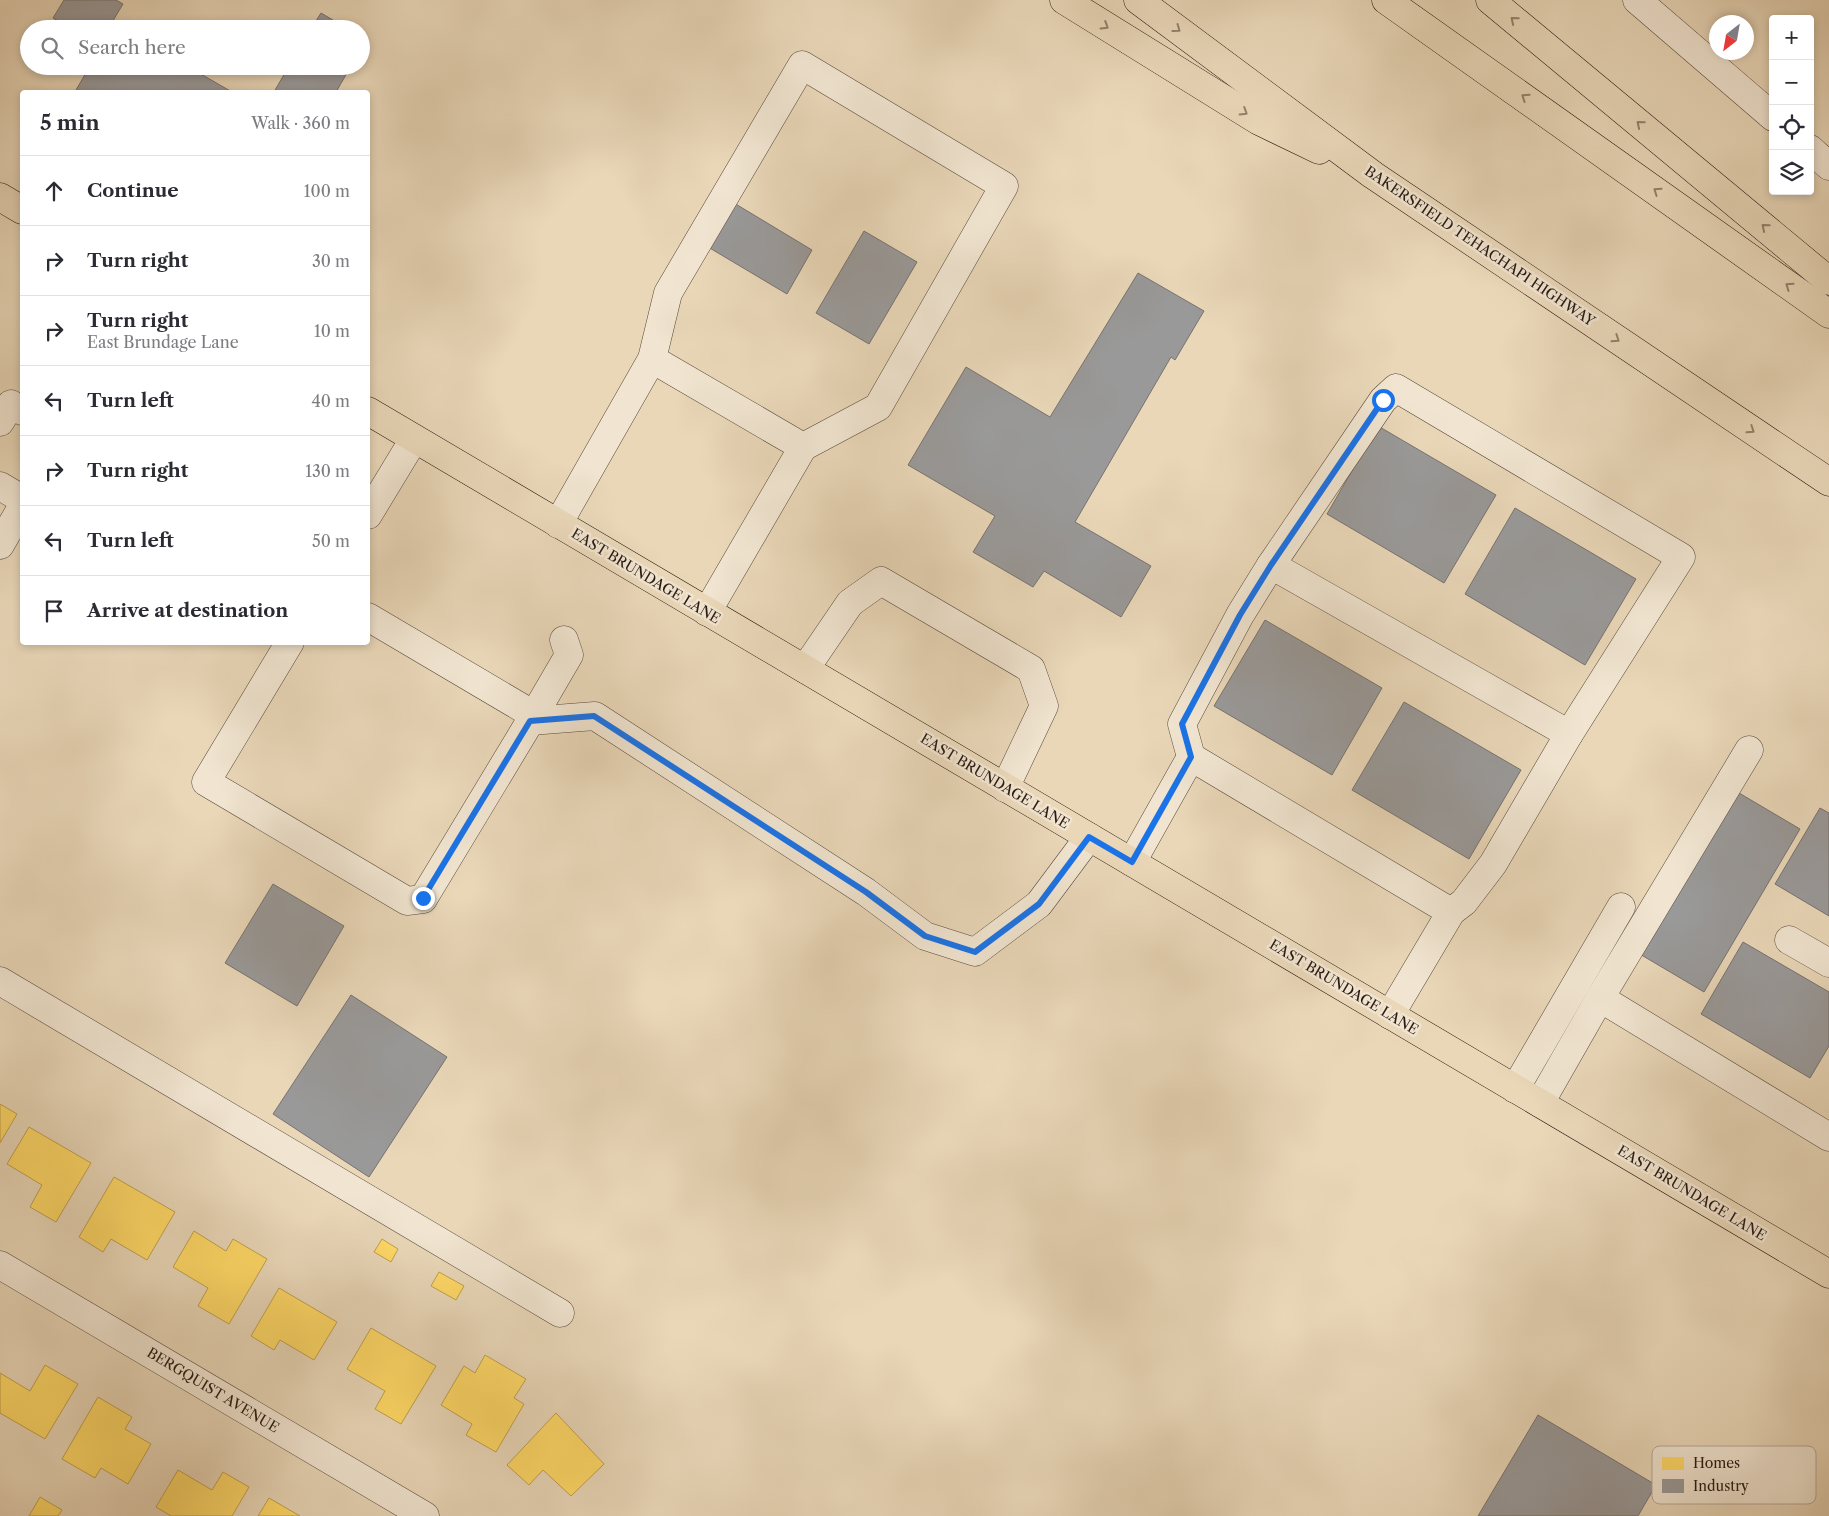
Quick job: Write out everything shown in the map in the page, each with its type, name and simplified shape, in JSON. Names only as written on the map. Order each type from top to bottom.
[{"type":"main road","points":[[1064,0],[1259,121],[1373,175]]},
{"type":"main road","name":"BAKERSFIELD TEHACHAPI HIGHWAY","points":[[1138,0],[1373,175],[1829,482]]},
{"type":"main road","points":[[1386,0],[1829,314]]},
{"type":"main road","points":[[1490,0],[1829,281]]},
{"type":"main road","points":[[0,198],[20,209]]},
{"type":"main road","name":"EAST BRUNDAGE LANE","points":[[370,412],[1829,1274]]},
{"type":"street","points":[[1637,0],[1769,114]]},
{"type":"street","points":[[558,524],[652,359],[668,293],[802,65],[1004,186],[878,407],[803,447],[707,612]]},
{"type":"street","points":[[1811,150],[1829,166]]},
{"type":"street","points":[[652,359],[803,447]]},
{"type":"street","points":[[1390,1015],[1452,912],[1464,902],[1493,864],[1569,734],[1681,557],[1396,388],[1383,400],[1271,565],[1240,615],[1182,724],[1191,757],[1452,912]]},
{"type":"street","points":[[0,422],[11,404],[20,410]]},
{"type":"street","points":[[370,512],[414,439]]},
{"type":"street","points":[[0,486],[20,498]]},
{"type":"street","points":[[0,545],[20,510]]},
{"type":"street","points":[[1271,565],[1569,734]]},
{"type":"street","points":[[805,669],[850,603],[881,581],[1031,669],[1044,706],[1005,788]]},
{"type":"street","points":[[370,618],[532,718],[594,716],[866,892],[925,936],[975,952],[1039,904],[1089,837]]},
{"type":"street","points":[[280,646],[206,782],[407,900],[423,898],[532,718],[569,655],[564,640]]},
{"type":"street","points":[[1540,1103],[1600,998],[1749,750]]},
{"type":"street","points":[[1132,862],[1191,757]]},
{"type":"street","points":[[1515,1089],[1621,907]]},
{"type":"street","points":[[1789,940],[1829,963]]},
{"type":"street","points":[[0,981],[560,1313]]},
{"type":"street","points":[[1600,998],[1829,1137]]},
{"type":"street","name":"BERGQUIST AVENUE","points":[[0,1265],[425,1516]]},
{"type":"building: Homes","points":[[0,1104],[17,1114],[0,1143]]},
{"type":"building: Homes","points":[[29,1127],[91,1163],[56,1222],[30,1207],[42,1185],[7,1164]]},
{"type":"building: Homes","points":[[114,1177],[175,1212],[147,1260],[111,1239],[103,1252],[79,1237]]},
{"type":"building: Homes","points":[[194,1231],[226,1251],[233,1239],[267,1259],[229,1324],[198,1306],[208,1288],[173,1267]]},
{"type":"building: Homes","points":[[382,1239],[398,1249],[391,1262],[374,1252]]},
{"type":"building: Homes","points":[[439,1272],[464,1286],[456,1300],[431,1286]]},
{"type":"building: Homes","points":[[279,1288],[337,1322],[314,1360],[280,1340],[274,1350],[251,1336]]},
{"type":"building: Homes","points":[[371,1328],[436,1366],[401,1424],[375,1409],[385,1391],[347,1369]]},
{"type":"building: Homes","points":[[485,1355],[526,1379],[514,1398],[524,1404],[496,1452],[466,1435],[472,1424],[441,1405],[464,1366],[475,1373]]},
{"type":"building: Homes","points":[[45,1365],[78,1384],[45,1439],[0,1413],[0,1373],[30,1391]]},
{"type":"building: Homes","points":[[98,1397],[132,1417],[125,1429],[151,1444],[128,1484],[101,1468],[95,1478],[62,1459]]},
{"type":"building: Homes","points":[[556,1413],[604,1464],[571,1496],[543,1470],[529,1485],[507,1465]]},
{"type":"building: Homes","points":[[178,1470],[212,1490],[223,1472],[249,1487],[232,1516],[171,1516],[156,1507]]},
{"type":"building: Homes","points":[[40,1497],[62,1510],[58,1516],[29,1516]]},
{"type":"building: Homes","points":[[269,1498],[300,1516],[258,1516]]},
{"type":"building: Industry","points":[[64,0],[116,0],[123,4],[113,20],[56,20],[53,18]]},
{"type":"building: Industry","points":[[321,13],[333,20],[317,20]]},
{"type":"building: Industry","points":[[85,75],[203,75],[229,90],[76,90]]},
{"type":"building: Industry","points":[[284,75],[346,75],[337,90],[275,90]]},
{"type":"building: Industry","points":[[734,203],[812,250],[787,294],[708,247]]},
{"type":"building: Industry","points":[[864,231],[917,262],[869,344],[816,313]]},
{"type":"building: Industry","points":[[1138,273],[1204,311],[1175,360],[1171,357],[1075,522],[1151,566],[1121,617],[1044,571],[1033,587],[973,552],[995,516],[908,465],[966,367],[1050,417]]},
{"type":"building: Industry","points":[[1378,426],[1496,495],[1444,583],[1327,514]]},
{"type":"building: Industry","points":[[1515,508],[1636,579],[1585,665],[1465,594]]},
{"type":"building: Industry","points":[[1265,620],[1382,688],[1332,775],[1214,706]]},
{"type":"building: Industry","points":[[1404,702],[1521,770],[1469,859],[1352,790]]},
{"type":"building: Industry","points":[[1734,790],[1800,829],[1704,992],[1638,953]]},
{"type":"building: Industry","points":[[1820,808],[1829,813],[1829,916],[1775,884]]},
{"type":"building: Industry","points":[[273,884],[344,926],[297,1006],[225,963]]},
{"type":"building: Industry","points":[[1743,942],[1829,992],[1829,1046],[1810,1078],[1701,1014]]},
{"type":"building: Industry","points":[[351,995],[447,1057],[369,1177],[273,1114]]},
{"type":"building: Industry","points":[[1538,1415],[1652,1483],[1652,1492],[1638,1516],[1478,1516]]},
{"type":"route","points":[[423,898],[530,721],[594,716],[866,892],[925,936],[975,952],[1039,904],[1089,837],[1132,862],[1191,757],[1182,724],[1240,615],[1271,565],[1383,400]]}]
